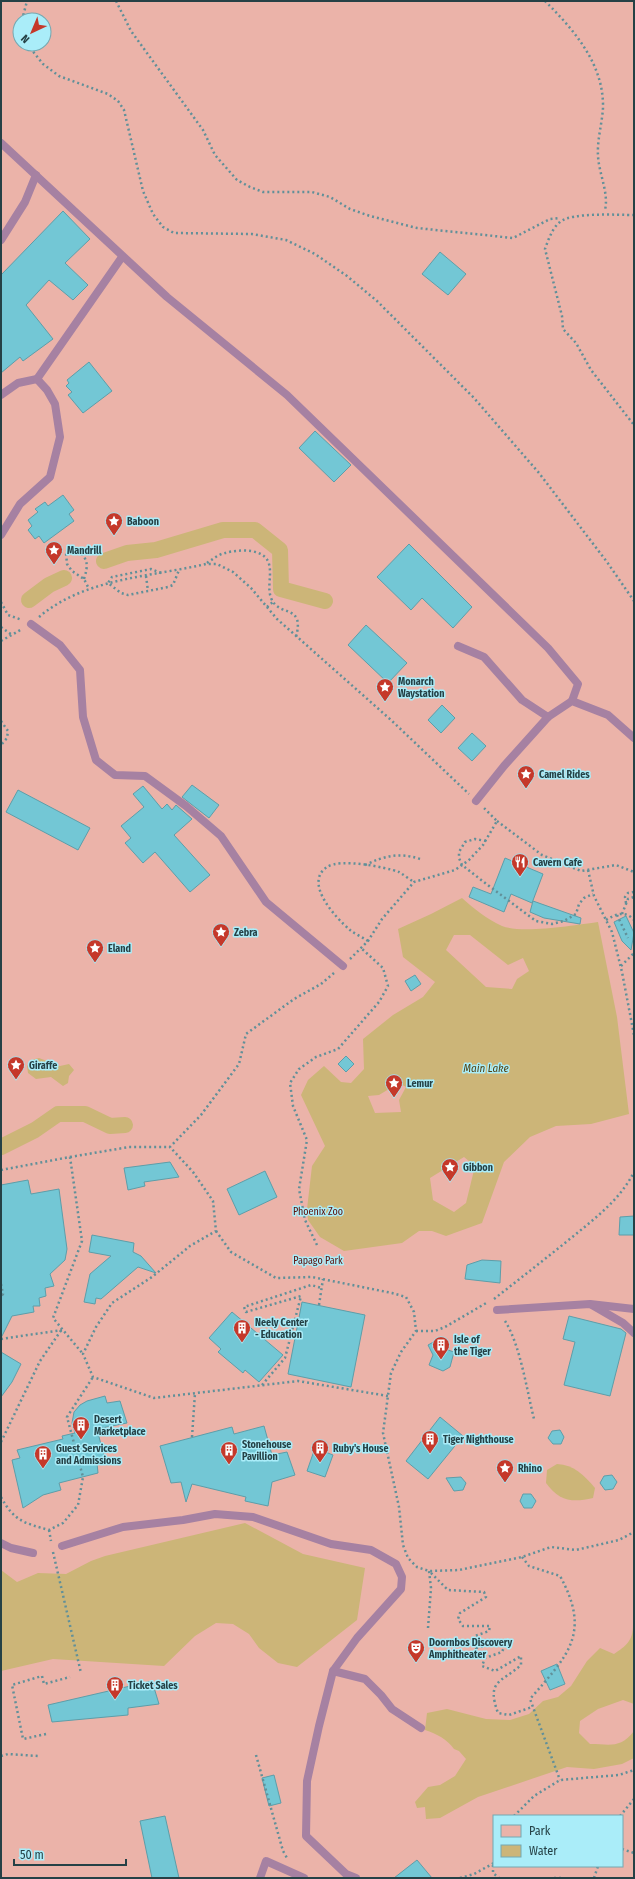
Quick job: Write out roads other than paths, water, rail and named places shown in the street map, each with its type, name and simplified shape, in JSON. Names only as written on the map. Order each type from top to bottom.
[{"type":"lane","points":[[1,143],[122,257],[167,297],[287,395],[548,648],[578,684],[572,701],[548,717],[504,766],[476,801]]},
{"type":"lane","points":[[1,240],[24,202],[36,175]]},
{"type":"lane","points":[[1,395],[18,383],[37,379],[122,257]]},
{"type":"lane","points":[[1,535],[20,504],[50,477],[60,437],[55,404],[47,390],[37,379]]},
{"type":"lane","points":[[31,624],[60,645],[80,670],[83,717],[96,760],[115,775],[145,776],[192,811],[221,836],[266,902],[343,966]]},
{"type":"lane","points":[[458,646],[484,657],[522,700],[548,717]]},
{"type":"lane","points":[[572,701],[608,714],[634,738]]},
{"type":"lane","points":[[498,1310],[590,1304],[634,1309]]},
{"type":"lane","points":[[590,1304],[623,1323],[634,1333]]},
{"type":"lane","points":[[62,1546],[124,1527],[182,1520],[215,1514],[253,1517],[331,1544],[371,1550],[396,1564],[402,1576],[401,1589],[357,1638],[333,1671],[307,1781],[306,1836],[346,1874],[356,1878]]},
{"type":"lane","points":[[1,1543],[11,1548],[32,1553]]},
{"type":"lane","points":[[333,1671],[365,1679],[381,1694],[392,1709],[421,1728]]},
{"type":"lane","points":[[260,1878],[266,1860],[304,1878]]},
{"type":"water","name":"Main Lake","points":[[462,898],[491,920],[502,926],[511,928],[535,929],[598,922],[617,1017],[629,1114],[591,1124],[556,1126],[530,1137],[504,1162],[482,1223],[446,1236],[432,1231],[419,1231],[402,1243],[344,1251],[320,1237],[308,1220],[307,1209],[312,1166],[325,1146],[301,1095],[308,1080],[324,1066],[341,1082],[351,1083],[364,1069],[363,1039],[393,1015],[423,997],[435,982],[403,957],[398,929]],"holes":[[[454,935],[470,935],[508,965],[523,958],[529,971],[517,979],[512,989],[486,987],[446,950]],[[399,1083],[406,1087],[399,1100],[401,1112],[375,1113],[368,1096],[379,1095]],[[464,1157],[475,1166],[466,1203],[454,1212],[433,1200],[430,1178]]]},
{"type":"water","points":[[39,1058],[60,1066],[69,1064],[74,1070],[69,1076],[68,1083],[63,1086],[51,1077],[36,1079],[28,1073],[27,1066],[31,1060]]},
{"type":"water","points":[[557,1464],[569,1466],[587,1479],[595,1488],[593,1498],[585,1500],[572,1500],[556,1494],[546,1483],[547,1470]]},
{"type":"water","points":[[245,1523],[303,1554],[365,1568],[357,1620],[297,1667],[278,1663],[259,1648],[249,1634],[233,1624],[216,1623],[195,1636],[164,1666],[53,1659],[1,1671],[1,1570],[17,1582],[38,1573],[66,1574],[91,1561],[105,1556]]},
{"type":"water","points":[[633,1625],[634,1704],[623,1700],[598,1709],[580,1721],[579,1733],[590,1744],[609,1745],[624,1741],[634,1731],[634,1758],[622,1764],[594,1769],[567,1767],[478,1797],[440,1818],[426,1819],[425,1807],[417,1808],[415,1802],[428,1787],[440,1785],[455,1776],[466,1759],[459,1751],[454,1749],[438,1735],[425,1730],[427,1713],[447,1709],[486,1719],[510,1720],[529,1714],[543,1701],[558,1697],[571,1686],[587,1661],[600,1648],[614,1654],[622,1648],[632,1635]]},
{"type":"waterway","points":[[104,561],[127,553],[156,550],[223,530],[255,530],[280,550],[281,589],[325,601]]},
{"type":"waterway","points":[[29,600],[49,585],[64,578]]},
{"type":"waterway","points":[[1,1147],[35,1130],[58,1114],[85,1114],[110,1126],[125,1125]]},
{"type":"place","name":"Baboon","points":[[114,536]]},
{"type":"place","name":"Mandrill","points":[[54,565]]},
{"type":"place","name":"Monarch Waystation","points":[[385,702]]},
{"type":"place","name":"Camel Rides","points":[[526,789]]},
{"type":"place","name":"Cavern Cafe","points":[[520,877]]},
{"type":"place","name":"Zebra","points":[[221,947]]},
{"type":"place","name":"Eland","points":[[95,963]]},
{"type":"place","name":"Giraffe","points":[[16,1080]]},
{"type":"place","name":"Lemur","points":[[394,1098]]},
{"type":"place","name":"Gibbon","points":[[450,1182]]},
{"type":"place","name":"Neely Center - Education","points":[[242,1343]]},
{"type":"place","name":"Isle of the Tiger","points":[[441,1360]]},
{"type":"place","name":"Desert Marketplace","points":[[81,1440]]},
{"type":"place","name":"Tiger Nighthouse","points":[[430,1454]]},
{"type":"place","name":"Ruby's House","points":[[320,1463]]},
{"type":"place","name":"Stonehouse Pavillion","points":[[229,1465]]},
{"type":"place","name":"Guest Services and Admissions","points":[[43,1469]]},
{"type":"place","name":"Rhino","points":[[505,1483]]},
{"type":"place","name":"Doornbos Discovery Amphitheater","points":[[416,1663]]},
{"type":"place","name":"Ticket Sales","points":[[115,1700]]},
{"type":"park label","name":"Phoenix Zoo","points":[[318,1211]]},
{"type":"park label","name":"Papago Park","points":[[318,1260]]}]
